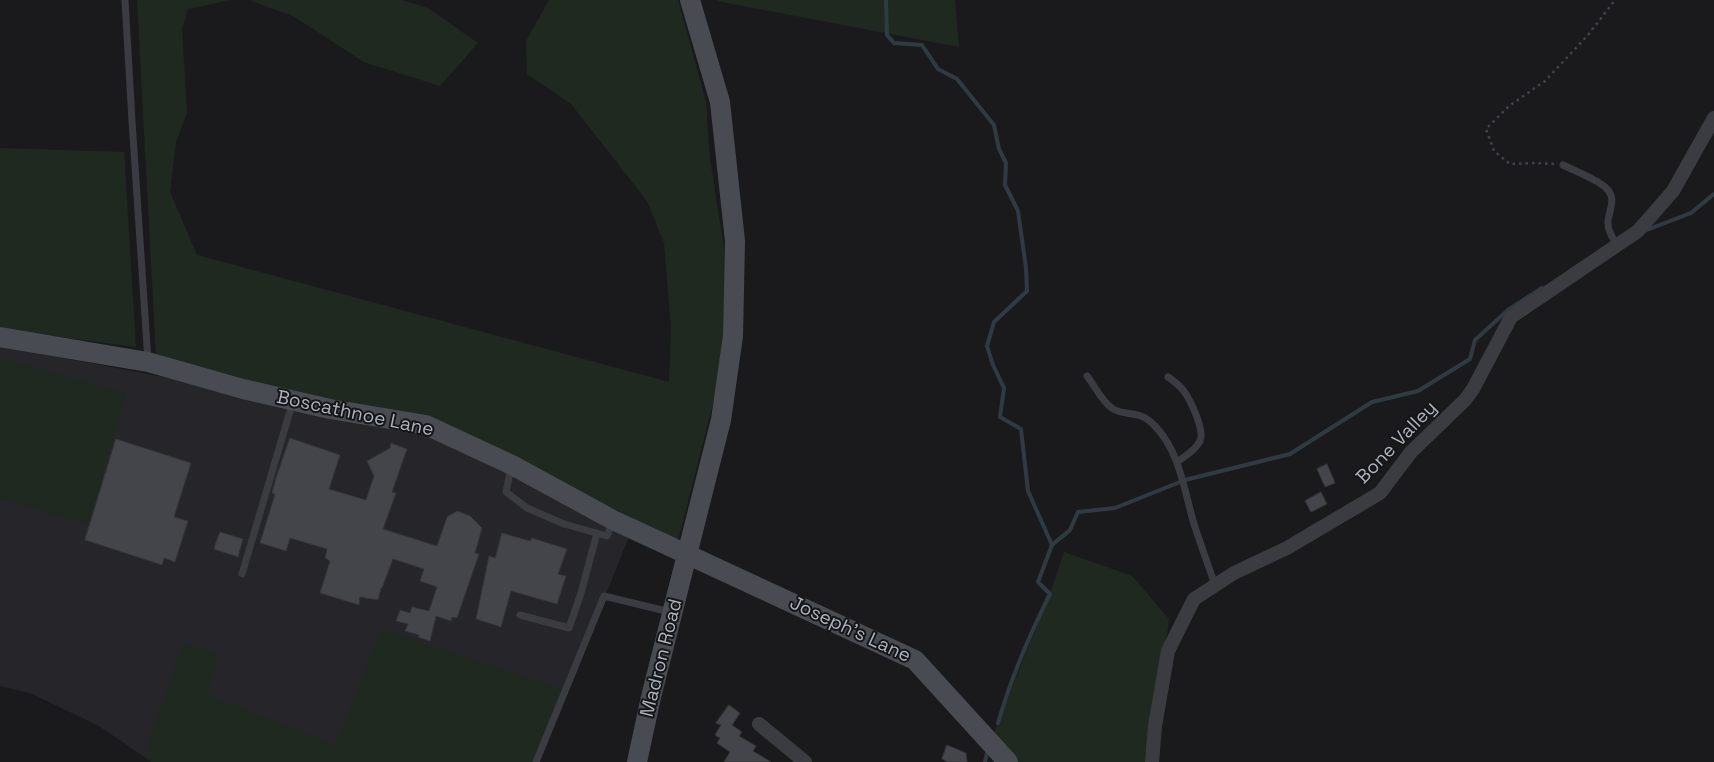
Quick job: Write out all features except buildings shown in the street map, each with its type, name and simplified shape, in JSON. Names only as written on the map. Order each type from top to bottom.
[{"type":"street","name":"Madron Road","points":[[637,762],[651,697],[721,420],[733,336],[735,240],[720,102],[690,0]]},
{"type":"street","name":"Bone Valley","points":[[1152,762],[1155,726],[1168,651],[1194,599],[1234,573],[1287,548],[1380,493],[1411,452],[1465,400],[1473,389],[1511,317],[1638,231],[1673,190],[1714,118]]},
{"type":"street","name":"Boscathnoe Lane","points":[[0,337],[148,362],[293,401],[426,425],[512,465],[614,520],[688,554]]},
{"type":"street","name":"Joseph's Lane","points":[[688,554],[915,660],[1008,762]]},
{"type":"street","points":[[759,724],[804,762]]},
{"type":"lane","points":[[126,0],[132,131],[148,362]]},
{"type":"lane","points":[[1563,165],[1605,187],[1612,201],[1607,222],[1609,232],[1617,245]]},
{"type":"lane","points":[[1087,376],[1113,409],[1146,418],[1154,424],[1171,448],[1177,462],[1194,525],[1215,585]]},
{"type":"lane","points":[[1168,377],[1177,384],[1188,398],[1200,426],[1201,435],[1201,440],[1197,446],[1177,462]]},
{"type":"lane","points":[[242,574],[293,401]]},
{"type":"lane","points":[[512,465],[506,492],[527,508],[564,524],[606,536],[614,520]]},
{"type":"lane","points":[[520,615],[569,628],[582,593],[597,533]]},
{"type":"lane","points":[[536,762],[604,596],[673,613]]},
{"type":"path","points":[[1563,165],[1510,164],[1494,150],[1486,129],[1508,106],[1545,81],[1588,34],[1615,0]]},
{"type":"shaded area","points":[[0,346],[275,398],[466,445],[630,534],[539,762],[152,762],[99,726],[30,693],[0,686]]},
{"type":"green space","points":[[137,0],[231,0],[188,9],[182,28],[187,113],[176,142],[170,192],[197,255],[669,382],[671,327],[664,243],[647,201],[571,104],[527,74],[526,41],[549,0],[678,0],[706,102],[710,159],[724,248],[723,364],[678,541],[504,453],[156,356]]},
{"type":"green space","points":[[249,0],[402,0],[428,8],[478,43],[440,86],[364,62],[293,16]]},
{"type":"green space","points":[[955,0],[959,47],[717,1]]},
{"type":"green space","points":[[0,148],[124,152],[136,347],[0,329]]},
{"type":"green space","points":[[0,358],[126,393],[90,525],[0,499]]},
{"type":"green space","points":[[1064,552],[1132,576],[1169,619],[1152,762],[1017,762],[990,742],[1050,594]]},
{"type":"green space","points":[[381,629],[568,691],[539,762],[152,762],[144,756],[183,643],[219,654],[206,694],[336,745]]},
{"type":"waterway","points":[[886,0],[887,35],[894,43],[922,45],[938,69],[957,79],[994,125],[999,149],[1006,163],[1005,185],[1018,211],[1026,268],[1027,291],[994,322],[987,346],[993,365],[1004,388],[1000,417],[1021,429],[1028,491],[1052,545],[1038,582],[1050,594],[1021,657],[998,723]]},
{"type":"waterway","points":[[1644,231],[1691,213],[1714,194]]},
{"type":"waterway","points":[[1052,545],[1070,530],[1078,512],[1115,508],[1185,480],[1290,454],[1372,402],[1418,391],[1470,359],[1475,340],[1508,310],[1542,288]]},
{"type":"waterway","points":[[985,762],[988,749]]}]
